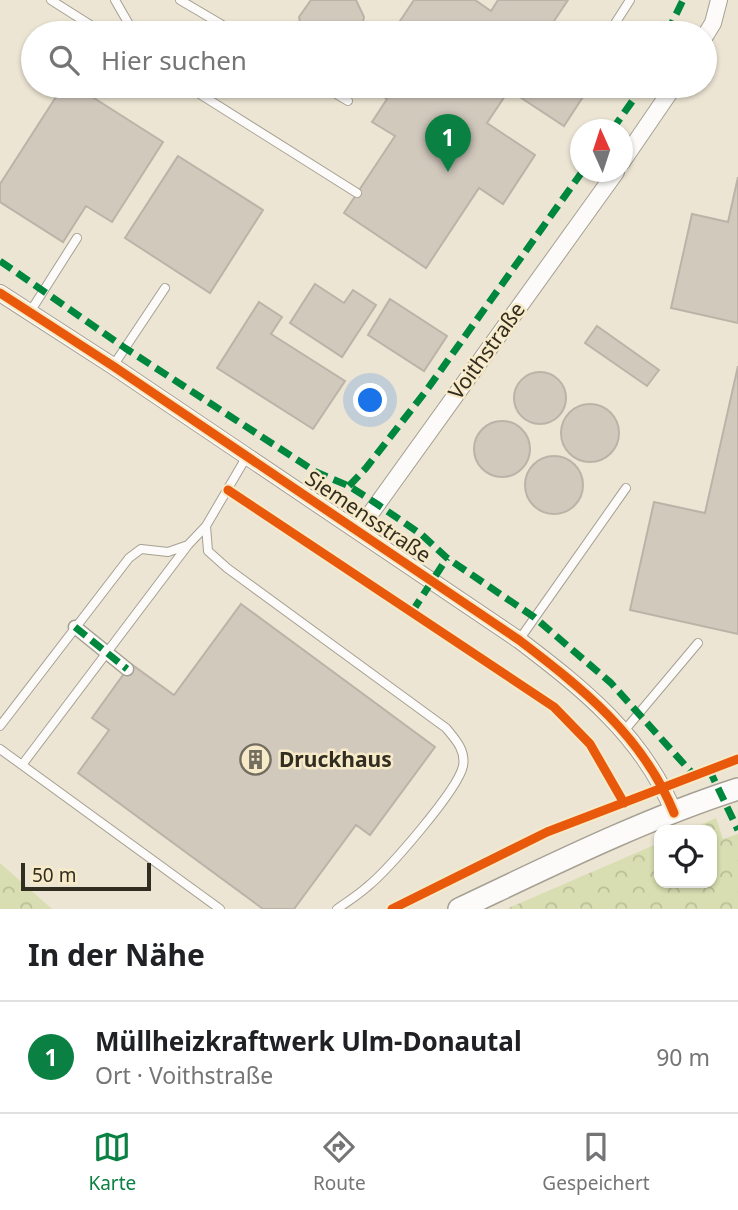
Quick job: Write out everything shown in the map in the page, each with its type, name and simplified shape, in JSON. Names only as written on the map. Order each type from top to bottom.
[{"type":"street","points":[[714,21],[719,0]]},
{"type":"street","points":[[633,146],[666,98]]},
{"type":"street","name":"Voithstraße","points":[[358,531],[609,182]]},
{"type":"street","name":"Siemensstraße","points":[[0,293],[113,366],[519,640],[579,685],[624,731],[663,786],[674,813]]},
{"type":"street","points":[[75,627],[127,669]]},
{"type":"street","points":[[459,909],[551,865],[738,789]]},
{"type":"lane","points":[[51,0],[84,21]]},
{"type":"lane","points":[[115,0],[127,21]]},
{"type":"lane","points":[[180,0],[216,21]]},
{"type":"lane","points":[[617,21],[630,0]]},
{"type":"lane","points":[[206,98],[357,193]]},
{"type":"lane","points":[[343,98],[348,101]]},
{"type":"lane","points":[[30,312],[77,238]]},
{"type":"lane","points":[[113,366],[165,288]]},
{"type":"lane","points":[[22,765],[188,545],[206,526],[247,456]]},
{"type":"lane","points":[[519,640],[626,488]]},
{"type":"lane","points":[[206,526],[208,551],[227,568],[446,728],[462,747],[463,765],[452,788],[416,836],[368,887],[337,909]]},
{"type":"lane","points":[[0,726],[129,558],[141,549],[168,552],[188,545]]},
{"type":"lane","points":[[624,731],[698,643]]},
{"type":"lane","points":[[0,749],[220,909]]},
{"type":"green space","points":[[716,818],[723,839],[738,834],[738,909],[506,909],[654,845],[654,888],[717,888],[717,825],[700,825]]},
{"type":"green space","points":[[0,863],[52,909],[0,909]]},
{"type":"building","points":[[311,0],[356,0],[364,17],[363,21],[300,21],[299,17]]},
{"type":"building","points":[[414,0],[475,0],[491,11],[498,0],[568,0],[554,21],[400,21]]},
{"type":"building","points":[[55,98],[94,98],[163,142],[112,222],[86,206],[63,242],[0,202],[0,184]]},
{"type":"building","points":[[504,98],[487,123],[535,155],[503,204],[479,188],[426,268],[344,213],[395,136],[372,122],[387,99]]},
{"type":"building","points":[[521,98],[582,98],[564,126]]},
{"type":"building","points":[[178,156],[263,210],[210,293],[125,238]]},
{"type":"building","points":[[738,177],[738,323],[671,308],[692,214],[728,222]]},
{"type":"building","points":[[315,284],[344,303],[353,290],[376,305],[342,357],[290,323]]},
{"type":"building","points":[[390,299],[447,336],[424,371],[368,335]]},
{"type":"building","points":[[259,302],[282,317],[271,334],[345,381],[313,429],[217,368]]},
{"type":"building","points":[[597,326],[659,370],[647,386],[585,343]]},
{"type":"building","points":[[738,366],[738,634],[630,610],[654,502],[705,513]]},
{"type":"building","points":[[540,372],[550,374],[558,380],[564,388],[564,408],[558,416],[550,422],[540,424],[530,422],[522,416],[516,408],[514,398],[516,388],[522,380],[530,374]]},
{"type":"building","points":[[590,404],[606,409],[614,417],[619,433],[614,449],[606,457],[590,462],[574,457],[566,449],[561,433],[566,417],[574,409]]},
{"type":"building","points":[[502,421],[513,423],[522,429],[528,438],[528,460],[522,469],[513,475],[502,477],[491,475],[482,469],[476,460],[474,449],[476,438],[482,429],[491,423]]},
{"type":"building","points":[[554,456],[565,458],[578,469],[583,485],[581,496],[570,509],[554,514],[543,512],[530,501],[525,485],[527,474],[538,461]]},
{"type":"building","name":"Druckhaus","points":[[241,604],[435,747],[370,835],[356,825],[294,909],[263,909],[78,773],[109,730],[92,718],[131,664],[174,695]]},
{"type":"marked path","points":[[673,21],[683,0]]},
{"type":"marked path","points":[[620,119],[635,98]]},
{"type":"marked path","points":[[349,486],[426,391],[575,182]]},
{"type":"marked path","points":[[0,261],[125,348],[316,472],[349,486],[377,504],[422,535],[447,558],[534,617],[611,683],[693,774]]},
{"type":"marked path","points":[[412,612],[447,558]]},
{"type":"marked path","points":[[75,627],[127,669]]},
{"type":"marked path","points":[[709,769],[738,830]]},
{"type":"cycle path","points":[[0,293],[113,366],[519,640],[588,696],[628,737],[646,760],[674,813]]},
{"type":"cycle path","points":[[228,490],[554,707],[590,744],[624,803]]},
{"type":"cycle path","points":[[392,909],[547,832],[738,759]]},
{"type":"place","name":"Müllheizkraftwerk Ulm-Donautal","points":[[448,172]]},
{"type":"place","name":"Druckhaus","points":[[256,760]]}]
